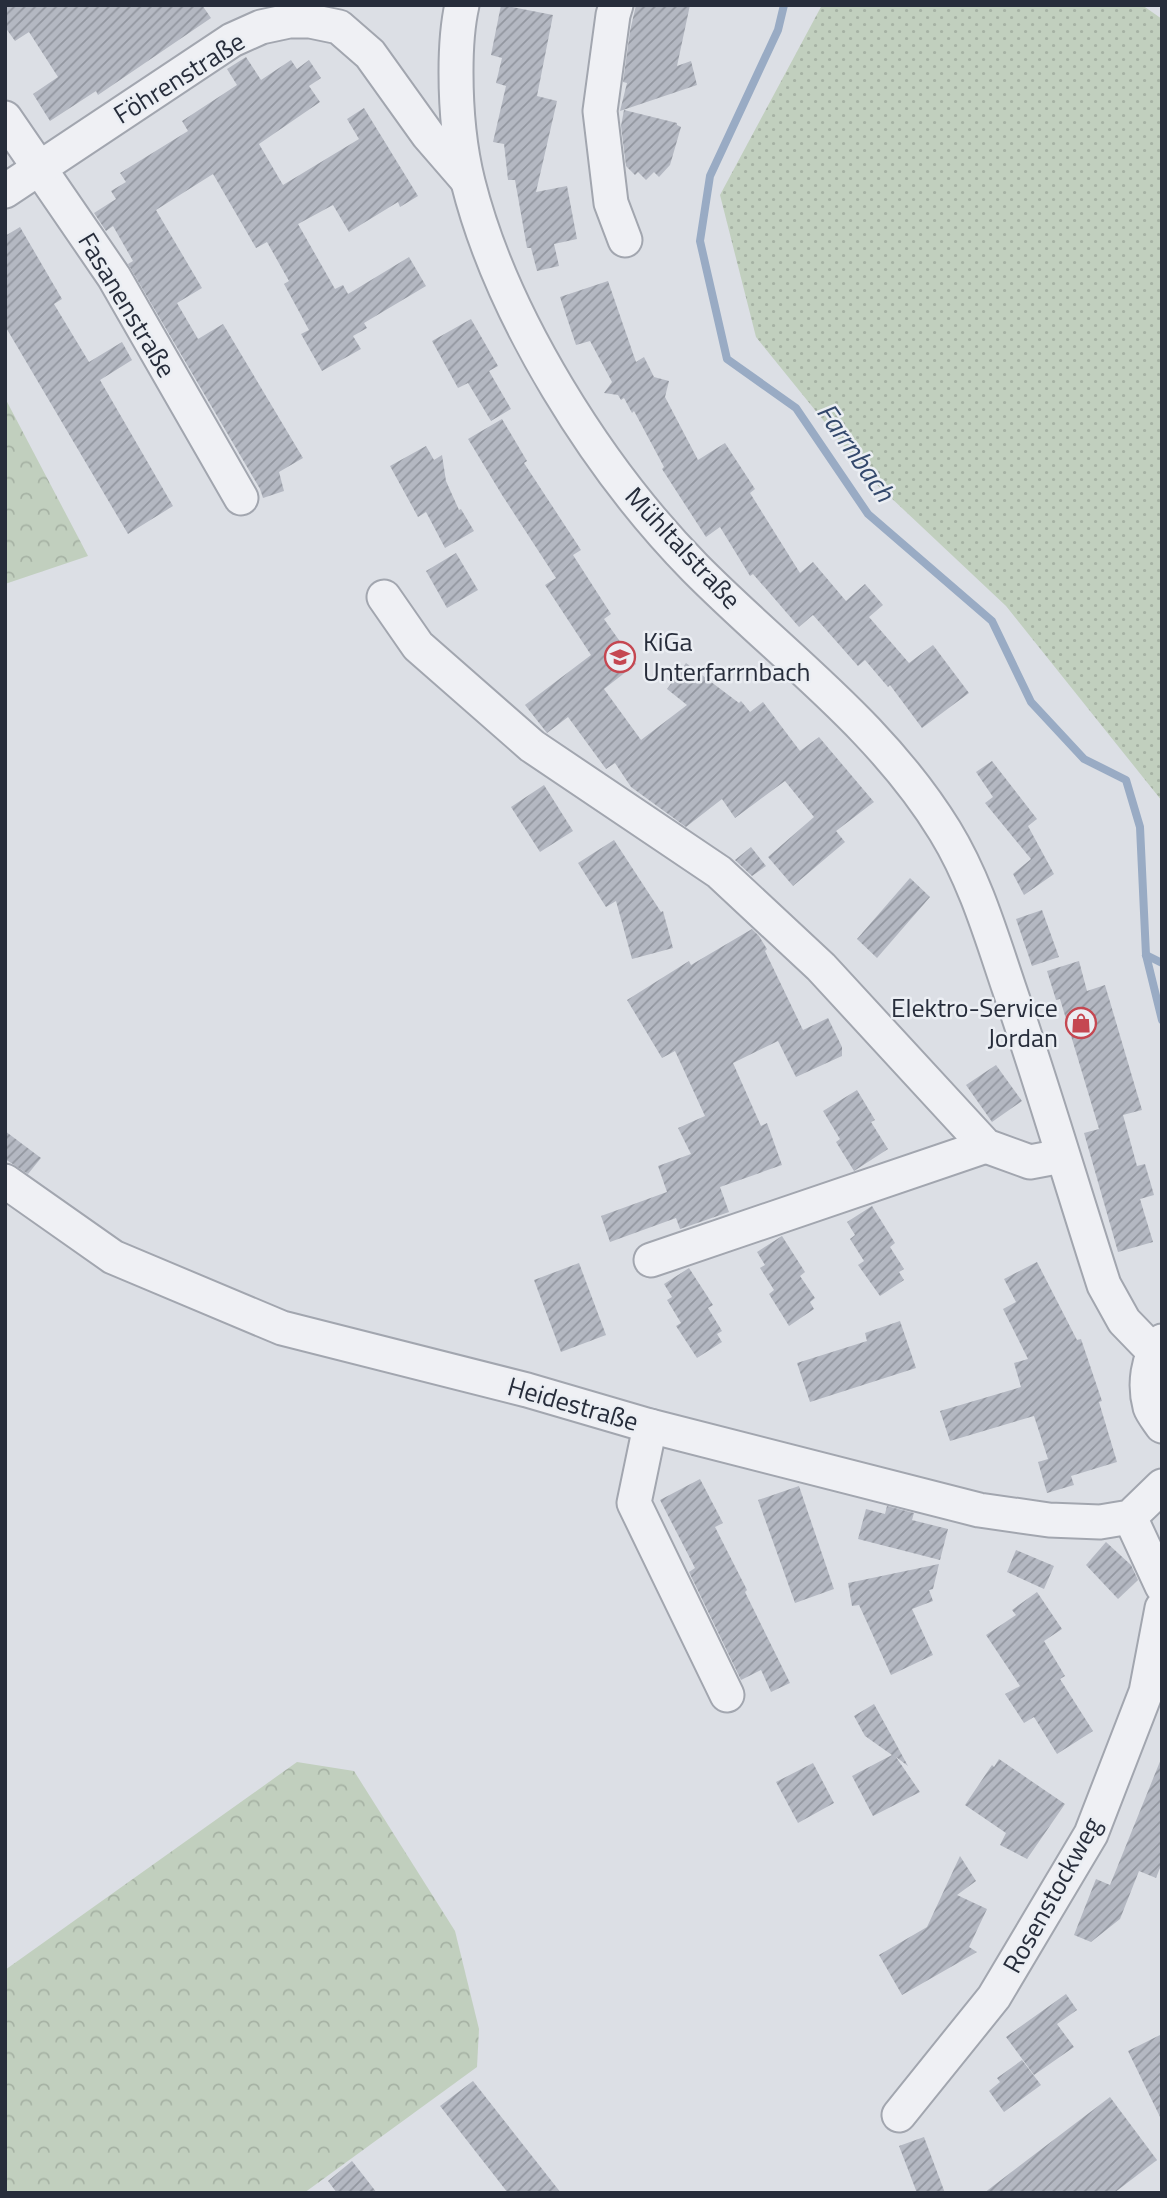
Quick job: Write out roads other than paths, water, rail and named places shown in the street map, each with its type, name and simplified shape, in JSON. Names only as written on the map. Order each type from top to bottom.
[{"type":"street","name":"Mühltalstraße","points":[[462,5],[456,49],[456,88],[467,180],[485,239],[507,292],[560,391],[593,443],[661,532],[697,570],[866,728],[901,770],[944,830],[964,865],[980,903],[1024,1030],[1104,1285],[1124,1321],[1157,1346]]},
{"type":"street","points":[[616,5],[612,15],[600,111],[611,203],[625,240]]},
{"type":"street","name":"Föhrenstraße","points":[[5,191],[232,40],[261,27],[289,21],[310,21],[339,27],[370,54],[428,135],[467,180]]},
{"type":"street","name":"Fasanenstraße","points":[[5,118],[114,277],[242,498]]},
{"type":"street","points":[[384,597],[418,646],[532,746],[719,872],[821,967],[986,1146],[1030,1162],[1062,1156]]},
{"type":"street","points":[[652,1260],[986,1146]]},
{"type":"street","name":"Heidestraße","points":[[5,1181],[113,1257],[282,1328],[979,1510],[1049,1520],[1100,1522],[1130,1517]]},
{"type":"street","points":[[1157,1346],[1147,1378],[1150,1407],[1162,1426]]},
{"type":"street","points":[[650,1426],[634,1503],[727,1695]]},
{"type":"street","points":[[1162,1486],[1130,1517],[1162,1586]]},
{"type":"street","name":"Rosenstockweg","points":[[899,2115],[994,1997],[1091,1834],[1146,1692],[1162,1608]]},
{"type":"waterway","name":"Farrnbach","points":[[784,5],[778,30],[710,176],[700,241],[727,359],[796,408],[868,514],[992,621],[1031,702],[1084,759],[1126,780],[1140,827],[1146,955],[1162,1020]]},
{"type":"waterway","name":"Farrnbach","points":[[1146,955],[1162,963]]},
{"type":"place","name":"KiGa Unterfarrnbach","points":[[620,657]]},
{"type":"place","name":"Elektro-Service Jordan","points":[[1081,1023]]}]
